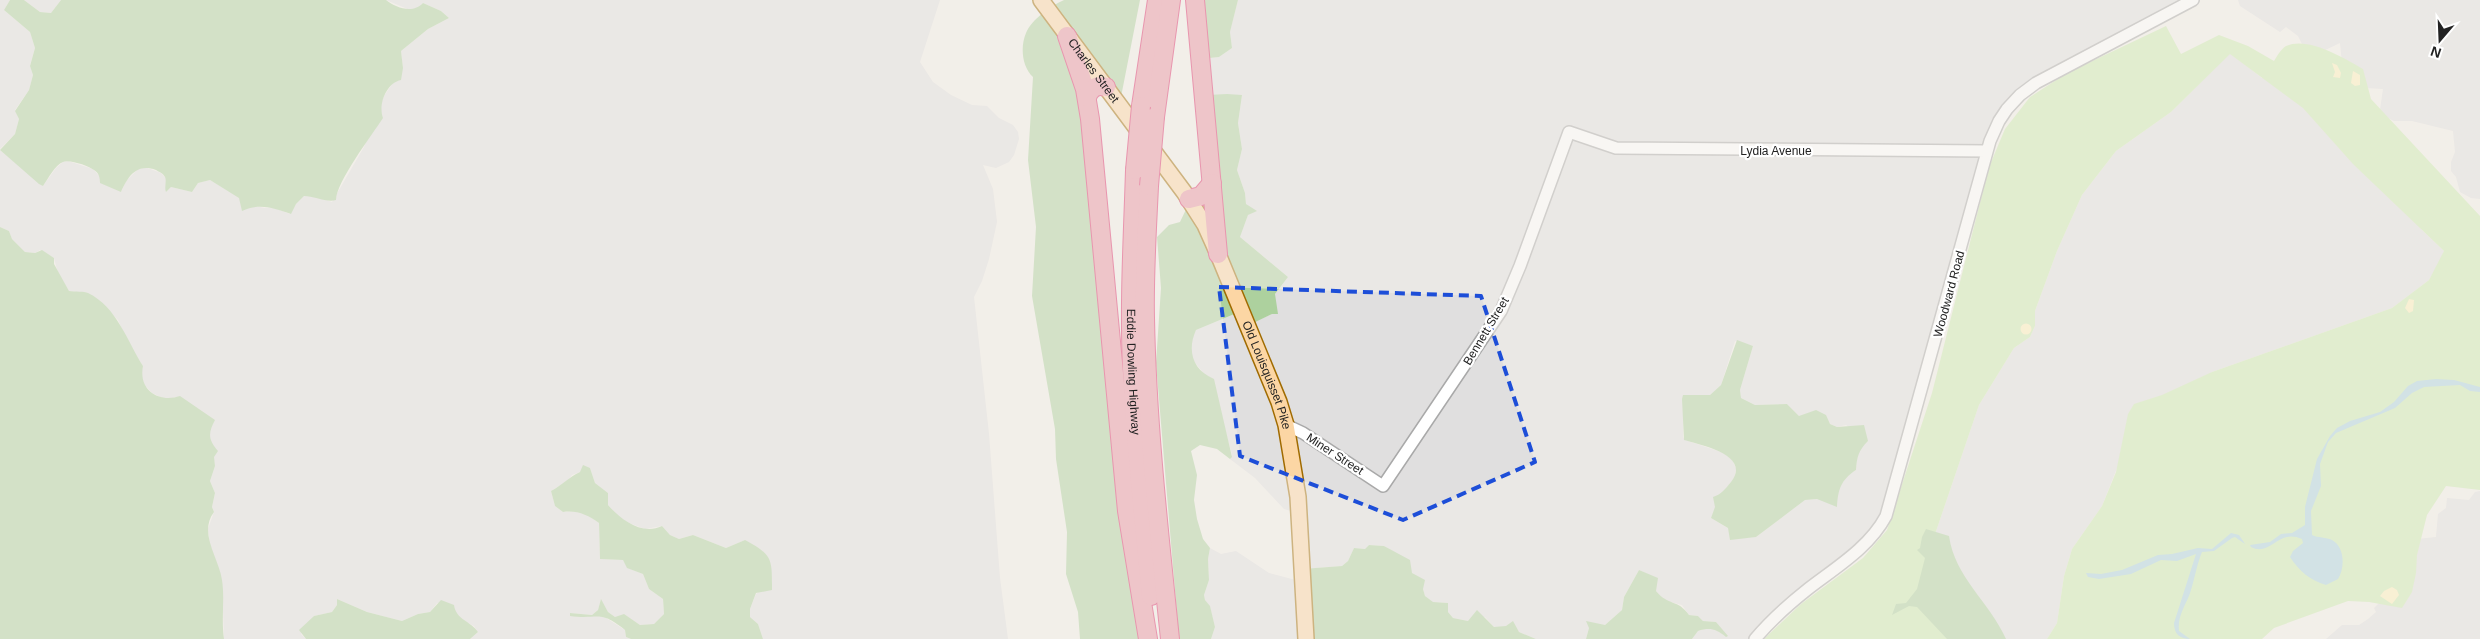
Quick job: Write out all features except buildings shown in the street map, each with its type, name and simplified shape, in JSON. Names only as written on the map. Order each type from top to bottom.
[{"type":"highway","name":"Eddie Dowling Highway","points":[[1154,639],[1135,429],[1131,278],[1135,170],[1141,106],[1157,0]]},
{"type":"highway","name":"Eddie Dowling Highway","points":[[1170,639],[1152,448],[1146,354],[1145,280],[1149,186],[1155,117],[1171,0]]},
{"type":"highway","points":[[1195,0],[1218,254]]},
{"type":"highway","points":[[1067,36],[1076,57],[1087,97],[1127,511],[1148,639]]},
{"type":"highway","points":[[1087,97],[1093,88],[1106,87]]},
{"type":"highway","points":[[1189,199],[1201,196],[1212,183]]},
{"type":"main road","name":"Charles Street","points":[[1041,0],[1145,139]]},
{"type":"main road","name":"Old Louisquisset Pike","points":[[1145,139],[1189,199],[1205,225],[1280,402],[1286,425],[1298,497],[1306,639]]},
{"type":"street","name":"Woodward Road","points":[[1755,639],[1789,604],[1855,554],[1877,530],[1886,516],[1930,364],[1986,152],[1999,121],[2014,101],[2027,89],[2193,0]]},
{"type":"street","name":"Lydia Avenue","points":[[1569,132],[1616,148],[1986,152]]},
{"type":"street","name":"Bennett Street","points":[[1383,486],[1501,310],[1520,266],[1569,132]]},
{"type":"street","name":"Miner Street","points":[[1286,425],[1303,433],[1383,486]]},
{"type":"highlighted area","points":[[1219,287],[1481,296],[1535,462],[1403,520],[1240,456]]},
{"type":"shaded area","points":[[0,0],[10,0],[4,10],[30,32],[35,48],[30,65],[33,75],[29,90],[15,110],[19,119],[15,134],[0,149]]},
{"type":"shaded area","points":[[24,0],[61,0],[51,13],[40,12]]},
{"type":"shaded area","points":[[386,0],[940,0],[920,62],[933,82],[951,95],[972,105],[987,106],[999,118],[1013,125],[1018,132],[1019,139],[1014,155],[1009,162],[996,168],[983,165],[993,189],[997,222],[989,259],[982,281],[974,297],[989,434],[1000,578],[1008,639],[763,639],[758,624],[750,617],[750,609],[756,594],[760,591],[745,540],[726,548],[693,535],[679,539],[670,535],[662,526],[645,529],[621,520],[608,505],[608,493],[595,483],[590,468],[572,475],[567,481],[551,491],[555,506],[563,512],[574,511],[588,515],[599,523],[600,559],[623,560],[628,568],[643,574],[649,589],[663,599],[664,614],[654,624],[640,625],[624,615],[615,617],[608,612],[601,600],[598,610],[592,615],[570,613],[570,616],[603,616],[625,630],[626,637],[631,639],[470,639],[478,632],[474,626],[462,620],[454,610],[437,603],[430,612],[418,614],[402,621],[367,612],[337,599],[337,605],[332,612],[314,616],[301,634],[306,639],[224,639],[222,581],[210,545],[208,529],[214,512],[212,507],[215,493],[210,481],[215,466],[209,431],[176,397],[167,400],[152,393],[144,384],[141,374],[143,366],[129,345],[118,320],[98,300],[81,293],[69,291],[58,273],[54,258],[40,250],[35,253],[25,252],[12,239],[9,231],[0,227],[0,150],[43,186],[56,168],[63,162],[68,161],[93,169],[100,177],[121,192],[126,181],[138,169],[145,167],[161,173],[166,178],[166,192],[171,187],[192,192],[198,183],[210,180],[254,206],[272,207],[290,214],[304,196],[314,196],[332,202],[364,147],[384,96],[403,68],[401,51],[428,29],[449,18],[441,11],[423,3],[418,9],[410,10]]},
{"type":"shaded area","points":[[1238,0],[2189,0],[2040,81],[1999,121],[1881,525],[1753,639],[1692,639],[1698,631],[1707,628],[1716,629],[1726,637],[1716,622],[1703,621],[1698,616],[1689,615],[1682,605],[1663,600],[1656,591],[1653,577],[1639,570],[1624,597],[1622,610],[1605,625],[1589,628],[1586,639],[1536,639],[1519,632],[1515,627],[1494,627],[1485,617],[1468,621],[1453,618],[1448,612],[1448,603],[1432,602],[1425,596],[1423,589],[1412,573],[1396,554],[1384,546],[1369,545],[1365,549],[1354,548],[1348,561],[1342,566],[1302,569],[1298,513],[1284,509],[1255,478],[1230,459],[1232,455],[1225,429],[1205,375],[1192,359],[1190,343],[1196,330],[1244,310],[1251,323],[1272,314],[1275,294],[1288,277],[1240,237],[1248,215],[1253,212],[1246,204],[1245,193],[1237,170],[1242,149],[1238,123],[1242,95],[1208,95],[1200,59],[1219,57],[1232,48],[1230,32]],"holes":[[[1735,341],[1753,346],[1740,390],[1741,398],[1755,405],[1787,404],[1799,416],[1826,418],[1830,424],[1837,427],[1846,425],[1868,441],[1860,448],[1857,456],[1856,470],[1846,477],[1838,490],[1817,499],[1805,500],[1756,537],[1736,538],[1730,533],[1728,528],[1711,518],[1721,495],[1735,477],[1736,469],[1733,461],[1724,453],[1685,440],[1683,437],[1683,395],[1710,395],[1721,385]]]},
{"type":"shaded area","points":[[2238,0],[2480,0],[2480,199],[2471,198],[2460,192],[2456,177],[2451,171],[2451,162],[2455,152],[2453,131],[2412,121],[2394,121],[2384,116],[2380,110],[2383,89],[2366,88],[2342,63],[2340,43],[2319,53],[2302,44],[2298,36],[2286,27],[2280,32],[2240,6]]},
{"type":"shaded area","points":[[2230,53],[2262,78],[2284,71],[2422,230],[2444,251],[2442,258],[2429,280],[2392,308],[2212,372],[2117,468],[2102,506],[2072,549],[2064,576],[2057,623],[2047,639],[1949,639],[1930,549],[1979,405],[2014,348],[2030,337],[2035,326],[2035,311],[2057,251],[2082,195],[2116,151],[2171,112]]},
{"type":"shaded area","points":[[2480,491],[2480,639],[2326,639],[2342,625],[2359,625],[2376,612],[2374,608],[2384,598],[2417,539],[2436,537],[2438,514],[2446,508],[2447,498],[2469,500],[2475,492]]},
{"type":"shaded area","points":[[1210,548],[1221,554],[1236,551],[1269,573],[1303,582],[1306,639],[1211,639],[1215,627],[1210,607],[1204,595],[1209,580],[1208,559]]},
{"type":"green space","points":[[10,0],[24,0],[40,12],[51,13],[61,0],[386,0],[404,9],[414,8],[423,3],[441,11],[449,18],[428,29],[401,51],[403,68],[401,80],[391,85],[384,95],[383,118],[348,171],[336,200],[329,201],[304,196],[296,204],[291,214],[272,208],[261,207],[242,211],[239,198],[210,180],[198,183],[192,192],[171,187],[166,192],[166,179],[164,176],[156,170],[149,168],[134,172],[121,192],[100,183],[96,171],[70,161],[63,162],[57,166],[43,186],[39,184],[0,150],[15,134],[19,119],[15,111],[29,90],[33,75],[30,66],[35,48],[30,32],[4,10]]},
{"type":"green space","points":[[1064,0],[1140,0],[1120,102],[1091,80],[1147,639],[1080,639],[1078,612],[1066,574],[1067,532],[1056,459],[1055,429],[1032,296],[1036,227],[1028,160],[1033,77],[1026,68],[1023,56],[1024,38],[1029,28],[1048,9]]},
{"type":"green space","points":[[1195,0],[1238,0],[1230,32],[1232,48],[1219,57],[1200,59]]},
{"type":"green space","points":[[2166,26],[2181,54],[2219,35],[2248,46],[2274,61],[2286,46],[2305,44],[2326,50],[2363,69],[2371,99],[2480,216],[2480,490],[2446,486],[2427,515],[2417,555],[2412,592],[2402,608],[2369,602],[2348,601],[2274,628],[2262,639],[2047,639],[2057,623],[2064,576],[2072,549],[2102,506],[2116,472],[2128,414],[2134,404],[2162,395],[2212,372],[2392,308],[2429,280],[2444,251],[2353,164],[2303,108],[2230,54],[2171,112],[2116,151],[2082,195],[2057,251],[2035,311],[2035,326],[2030,337],[2014,348],[1979,405],[1930,549],[1949,639],[1764,639],[1801,604],[1863,558],[1887,530],[1932,393],[1989,167],[2005,129],[2030,97],[2067,73]]},
{"type":"green space","points":[[1208,95],[1242,95],[1238,123],[1242,149],[1237,170],[1245,193],[1246,204],[1257,211],[1248,215],[1240,237],[1288,277],[1275,294],[1278,314],[1272,314],[1251,324],[1244,310],[1196,330],[1193,337],[1192,352],[1196,365],[1214,379],[1232,457],[1230,459],[1217,449],[1200,445],[1191,451],[1197,475],[1194,500],[1197,519],[1203,539],[1210,548],[1208,559],[1209,580],[1204,595],[1205,600],[1210,606],[1215,627],[1211,639],[1179,639],[1156,363],[1161,288],[1157,237],[1169,225],[1180,222],[1191,199],[1205,202]]},
{"type":"green space","points":[[0,227],[9,231],[12,239],[25,252],[35,253],[42,250],[54,258],[54,264],[69,291],[88,293],[107,307],[120,325],[143,366],[142,375],[144,382],[152,393],[165,398],[180,396],[215,420],[210,436],[212,443],[218,451],[214,457],[215,466],[210,481],[215,493],[212,507],[214,512],[208,528],[211,546],[222,580],[224,639],[0,639]]},
{"type":"green space","points":[[1737,340],[1753,346],[1740,390],[1741,398],[1755,405],[1787,404],[1799,416],[1816,410],[1826,415],[1830,424],[1837,427],[1864,425],[1868,441],[1859,454],[1856,470],[1847,477],[1841,486],[1837,507],[1817,499],[1805,500],[1756,537],[1730,540],[1728,528],[1711,518],[1715,507],[1713,497],[1721,493],[1731,482],[1736,473],[1735,465],[1730,458],[1712,448],[1684,440],[1682,399],[1683,395],[1710,395],[1721,385]]},
{"type":"green space","points":[[583,465],[590,468],[595,483],[608,493],[608,505],[619,516],[632,524],[647,529],[662,526],[670,535],[679,539],[693,535],[726,548],[745,540],[766,554],[772,571],[772,590],[756,593],[750,609],[750,617],[758,624],[763,639],[631,639],[626,637],[625,630],[604,617],[570,616],[570,613],[592,615],[598,610],[601,599],[608,612],[615,617],[624,614],[640,625],[654,624],[664,614],[663,599],[649,589],[643,574],[627,568],[623,560],[600,559],[599,523],[582,514],[563,512],[555,506],[551,491],[580,472]]},
{"type":"green space","points":[[1926,529],[1949,536],[1952,551],[1965,577],[1999,625],[2006,639],[1947,639],[1917,607],[1909,606],[1892,615],[1896,604],[1906,603],[1917,589],[1925,558],[1917,550],[1920,548]]},
{"type":"green space","points":[[1369,545],[1384,546],[1410,560],[1412,573],[1425,580],[1423,589],[1425,596],[1433,602],[1448,603],[1448,612],[1453,618],[1468,621],[1477,610],[1494,627],[1506,626],[1513,621],[1519,632],[1536,639],[1306,639],[1302,569],[1342,566],[1348,561],[1354,548],[1365,549]]},
{"type":"green space","points":[[1639,570],[1658,578],[1656,591],[1660,596],[1681,607],[1689,615],[1698,616],[1703,621],[1716,622],[1728,636],[1726,637],[1719,632],[1706,629],[1698,631],[1692,639],[1586,639],[1589,628],[1586,621],[1605,625],[1622,610],[1624,597]]},
{"type":"green space","points":[[337,599],[367,612],[402,621],[418,614],[430,612],[441,600],[454,605],[458,614],[478,632],[470,639],[306,639],[299,630],[314,616],[332,612],[337,605]]},
{"type":"sand","points":[[2332,63],[2337,65],[2341,73],[2340,78],[2333,77],[2335,72]]},
{"type":"sand","points":[[2353,71],[2360,75],[2360,85],[2355,86],[2351,83]]},
{"type":"sand","points":[[2409,299],[2414,300],[2413,311],[2409,313],[2405,308]]},
{"type":"sand","points":[[2026,323],[2032,329],[2026,335],[2020,329]]},
{"type":"sand","points":[[2392,587],[2397,590],[2399,595],[2392,604],[2380,596],[2384,591]]},
{"type":"water","points":[[2454,380],[2480,387],[2480,392],[2470,391],[2460,385],[2424,387],[2412,393],[2395,408],[2336,433],[2328,442],[2320,464],[2321,486],[2311,511],[2312,535],[2332,540],[2339,548],[2343,564],[2338,579],[2326,585],[2310,578],[2297,567],[2290,557],[2293,551],[2303,543],[2302,539],[2287,537],[2264,548],[2251,547],[2250,545],[2270,542],[2281,534],[2292,533],[2305,525],[2305,507],[2317,459],[2330,436],[2337,428],[2350,421],[2380,412],[2394,402],[2408,386],[2417,381]]},
{"type":"water","points":[[2231,533],[2239,535],[2245,544],[2235,537],[2214,551],[2202,552],[2191,590],[2179,620],[2179,631],[2190,639],[2178,635],[2174,623],[2196,554],[2177,561],[2161,560],[2131,574],[2099,579],[2088,577],[2086,573],[2101,574],[2122,570],[2158,555],[2198,548],[2212,549]]}]
